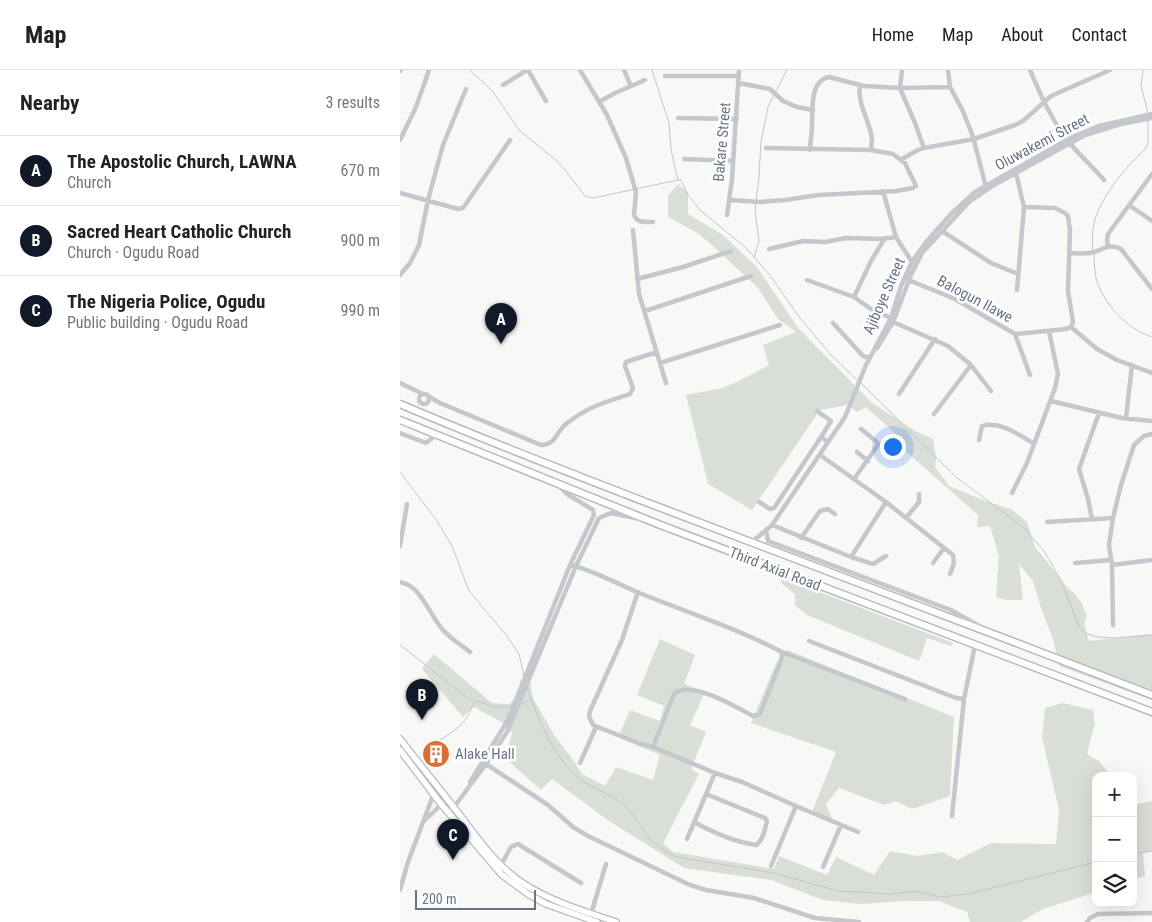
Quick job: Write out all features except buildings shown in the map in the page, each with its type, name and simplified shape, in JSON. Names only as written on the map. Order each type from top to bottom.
[{"type":"highway","name":"Third Axial Road","points":[[400,404],[752,543],[1152,695]]},
{"type":"highway","name":"Third Axial Road","points":[[400,420],[559,486],[1152,712]]},
{"type":"main road","points":[[400,739],[501,865],[515,878],[533,890],[564,905],[616,922]]},
{"type":"main road","points":[[400,750],[441,804],[488,860],[510,881],[546,904],[596,922]]},
{"type":"street","points":[[400,140],[416,107],[429,70]]},
{"type":"street","points":[[503,86],[527,70],[546,101]]},
{"type":"street","points":[[580,70],[607,115],[623,151],[636,190],[634,215],[638,221],[653,222]]},
{"type":"street","points":[[624,70],[631,86]]},
{"type":"street","name":"Bakare Street","points":[[727,215],[737,119],[739,70]]},
{"type":"street","points":[[902,70],[900,88],[924,148]]},
{"type":"street","points":[[948,70],[950,87],[963,111],[974,139],[986,188]]},
{"type":"street","points":[[1030,70],[1044,102],[1067,141],[1081,158],[1092,165],[1104,180]]},
{"type":"street","points":[[902,159],[916,150],[974,139],[1015,126],[1052,96],[1110,70]]},
{"type":"street","points":[[665,76],[739,76]]},
{"type":"street","points":[[810,150],[815,91],[823,79],[829,78],[860,85],[900,88],[950,87]]},
{"type":"street","points":[[599,102],[645,80]]},
{"type":"street","points":[[739,83],[770,89],[783,102],[813,110]]},
{"type":"street","points":[[860,85],[860,101],[872,138],[871,150]]},
{"type":"street","points":[[400,275],[410,263],[420,245],[428,200],[444,139],[466,89]]},
{"type":"street","name":"Oluwakemi Street","points":[[986,188],[1067,141],[1099,126],[1152,115]]},
{"type":"street","points":[[678,118],[737,119]]},
{"type":"street","points":[[400,193],[458,209],[463,208],[510,140]]},
{"type":"street","name":"Oluwakemi Street","points":[[986,188],[1016,173],[1067,141]]},
{"type":"street","points":[[729,200],[760,202],[819,195],[913,188],[916,186],[902,159],[893,154],[871,150],[766,148]]},
{"type":"street","points":[[684,159],[733,162]]},
{"type":"street","points":[[1016,173],[1024,208],[1017,290]]},
{"type":"street","points":[[1108,246],[1108,234],[1152,174]]},
{"type":"street","name":"Ajiboye Street","points":[[907,279],[922,253],[969,202],[986,188]]},
{"type":"street","name":"Ajiboye Street","points":[[752,543],[772,525],[845,417],[869,358],[882,340],[892,320],[912,262],[926,242],[960,205],[986,188]]},
{"type":"street","points":[[883,191],[896,237],[912,262]]},
{"type":"street","points":[[1129,205],[1152,222]]},
{"type":"street","points":[[1024,208],[1055,208],[1065,213],[1070,222],[1068,291],[1073,322],[1071,327],[1097,349],[1117,360],[1152,373]]},
{"type":"street","points":[[633,230],[637,279],[666,382]]},
{"type":"street","points":[[942,231],[991,263],[1018,274]]},
{"type":"street","points":[[769,248],[803,241],[825,242],[846,238],[896,237]]},
{"type":"street","points":[[854,297],[871,261],[885,238]]},
{"type":"street","points":[[1069,253],[1097,252],[1108,246],[1116,246],[1121,249],[1152,289]]},
{"type":"street","points":[[637,279],[683,267],[731,251]]},
{"type":"street","points":[[645,311],[752,276]]},
{"type":"street","name":"Balogun Ilawe","points":[[907,279],[955,299],[1015,334],[1071,327]]},
{"type":"street","points":[[807,280],[854,297],[892,320],[948,346],[971,365],[991,391]]},
{"type":"street","points":[[833,323],[863,356],[869,358]]},
{"type":"street","points":[[660,362],[780,325]]},
{"type":"street","points":[[1012,493],[1027,463],[1033,443],[1051,401],[1058,374],[1049,331]]},
{"type":"street","points":[[1015,334],[1030,375]]},
{"type":"street","points":[[899,394],[935,339]]},
{"type":"street","points":[[400,383],[423,396],[541,445],[550,445],[563,426],[579,415],[598,404],[630,394],[633,388],[625,366],[626,362],[656,352]]},
{"type":"street","points":[[934,414],[971,365]]},
{"type":"street","points":[[1126,418],[1132,365]]},
{"type":"street","points":[[423,396],[428,416]]},
{"type":"street","points":[[423,396],[425,403]]},
{"type":"street","points":[[1051,401],[1099,413],[1152,421]]},
{"type":"street","points":[[416,411],[425,403],[440,403]]},
{"type":"street","points":[[759,502],[770,509],[774,508],[831,421],[817,411]]},
{"type":"street","points":[[1092,519],[1079,469],[1099,413]]},
{"type":"street","points":[[979,440],[982,426],[985,424],[1004,427],[1033,443]]},
{"type":"street","points":[[854,479],[878,445],[862,429]]},
{"type":"street","points":[[400,433],[426,442],[436,435]]},
{"type":"street","points":[[1113,625],[1109,545],[1113,518],[1134,445],[1144,436],[1152,434]]},
{"type":"street","points":[[820,437],[828,442]]},
{"type":"street","points":[[857,452],[868,461]]},
{"type":"street","points":[[820,455],[886,502],[953,555],[954,559],[950,574]]},
{"type":"street","points":[[528,677],[570,565],[594,515],[593,510],[567,494],[559,486]]},
{"type":"street","points":[[906,518],[919,502],[918,494]]},
{"type":"street","points":[[851,557],[886,502]]},
{"type":"street","points":[[400,546],[407,504]]},
{"type":"street","points":[[802,538],[820,511],[828,508],[835,514]]},
{"type":"street","points":[[447,811],[486,764],[510,720],[576,566],[599,518],[610,513],[630,518],[646,519]]},
{"type":"street","points":[[1047,522],[1113,518]]},
{"type":"street","points":[[772,525],[873,564],[886,556]]},
{"type":"street","points":[[766,530],[768,541],[951,610],[984,630]]},
{"type":"street","points":[[933,563],[944,548]]},
{"type":"street","points":[[1075,563],[1152,560]]},
{"type":"street","points":[[570,565],[748,635],[782,652],[905,699]]},
{"type":"street","points":[[400,582],[416,590],[443,630],[470,652]]},
{"type":"street","points":[[638,592],[622,640],[590,711],[590,721],[596,727],[742,782],[858,832]]},
{"type":"street","points":[[809,641],[956,698],[964,699]]},
{"type":"street","points":[[952,816],[964,699],[975,645]]},
{"type":"street","points":[[653,747],[674,694],[680,690],[696,690],[729,703],[753,716],[760,714],[782,658],[782,652]]},
{"type":"street","points":[[453,806],[510,720]]},
{"type":"street","points":[[580,763],[596,727]]},
{"type":"street","points":[[486,764],[548,805],[573,827],[588,836],[690,885],[706,890],[754,898],[815,918],[859,922]]},
{"type":"street","points":[[687,839],[716,773]]},
{"type":"street","points":[[400,890],[422,823],[438,788]]},
{"type":"street","points":[[694,822],[735,841],[756,845],[760,843],[767,821],[766,818],[706,794]]},
{"type":"street","points":[[422,823],[447,799]]},
{"type":"street","points":[[771,866],[796,806]]},
{"type":"street","points":[[823,867],[841,825]]},
{"type":"street","points":[[501,865],[511,847],[518,844],[581,883]]},
{"type":"street","points":[[591,914],[606,864]]},
{"type":"street","points":[[1087,922],[1098,914],[1152,913]]},
{"type":"shaded area","points":[[678,184],[688,192],[688,214],[723,235],[756,266],[799,329],[871,402],[915,431],[933,439],[936,457],[935,467],[949,486],[985,501],[1011,509],[1027,522],[1035,547],[1082,604],[1087,616],[1084,624],[1089,641],[1152,634],[1152,700],[1059,666],[1053,639],[1033,581],[1019,564],[1023,600],[1006,600],[996,597],[999,556],[990,526],[977,527],[978,515],[902,448],[895,433],[866,407],[857,412],[848,405],[820,410],[752,510],[708,484],[686,395],[722,388],[769,365],[763,345],[796,332],[778,319],[758,288],[713,246],[699,234],[668,217],[668,195]]},
{"type":"shaded area","points":[[780,577],[953,643],[951,646],[927,638],[919,661],[807,615],[795,605],[795,594],[782,584]]},
{"type":"shaded area","points":[[660,639],[695,655],[684,684],[705,692],[690,725],[706,732],[691,769],[699,774],[663,843],[673,852],[774,869],[779,856],[827,875],[836,857],[874,875],[890,851],[917,856],[943,852],[957,860],[991,843],[1056,844],[1059,810],[1042,737],[1045,708],[1063,703],[1093,710],[1095,723],[1087,754],[1100,762],[1108,772],[1092,772],[1092,893],[1043,909],[1021,922],[970,922],[967,912],[939,901],[860,904],[823,900],[771,880],[684,868],[609,821],[552,779],[541,790],[505,758],[512,733],[505,724],[474,707],[463,717],[422,669],[434,654],[492,703],[509,704],[520,693],[520,681],[530,681],[533,698],[554,735],[582,774],[605,786],[616,767],[653,780],[660,755],[618,737],[630,710],[660,721],[664,706],[637,695]]},
{"type":"shaded area","points":[[787,650],[954,717],[950,796],[912,809],[896,801],[884,805],[839,788],[826,804],[833,821],[812,812],[836,752],[751,723],[778,659]]},
{"type":"shaded area","points":[[1152,801],[1152,851],[1143,853],[1145,876],[1137,879],[1137,817],[1137,804]]},
{"type":"waterway","points":[[469,70],[493,92],[519,130],[557,161],[585,196],[593,198],[678,180]]},
{"type":"waterway","points":[[652,70],[669,123],[671,150],[678,180],[681,180],[688,195],[700,210],[746,248],[769,274],[800,318],[831,355],[857,380]]},
{"type":"waterway","points":[[776,91],[787,70]]},
{"type":"waterway","points":[[1143,70],[1141,86],[1148,113]]},
{"type":"waterway","points":[[754,257],[759,241],[755,211],[761,142],[768,107],[774,95]]},
{"type":"waterway","points":[[1093,251],[1093,229],[1097,213],[1115,183],[1148,144],[1148,120]]},
{"type":"waterway","points":[[1094,254],[1096,278],[1099,288],[1110,306],[1125,322],[1152,337]]},
{"type":"waterway","points":[[860,382],[956,477],[1024,528],[1044,551],[1060,579],[1079,626],[1085,633],[1097,637],[1115,638],[1152,635]]},
{"type":"waterway","points":[[400,472],[437,521],[452,546],[469,591],[507,636],[519,654],[524,676]]},
{"type":"waterway","points":[[400,645],[474,703]]},
{"type":"waterway","points":[[527,687],[542,726],[564,763],[583,781],[623,804],[654,843],[676,857],[774,873],[838,891],[890,894],[915,891],[940,897],[968,894],[1092,863]]},
{"type":"waterway","points":[[521,704],[531,700]]},
{"type":"waterway","points":[[430,747],[459,726],[478,701],[494,707],[512,707]]},
{"type":"waterway","points":[[1137,853],[1152,851]]},
{"type":"place","name":"The Apostolic Church, LAWNA","points":[[501,344]]},
{"type":"place","name":"Sacred Heart Catholic Church","points":[[422,720]]},
{"type":"place","name":"Alake Hall","points":[[436,754]]},
{"type":"place","name":"The Nigeria Police, Ogudu","points":[[453,860]]}]
